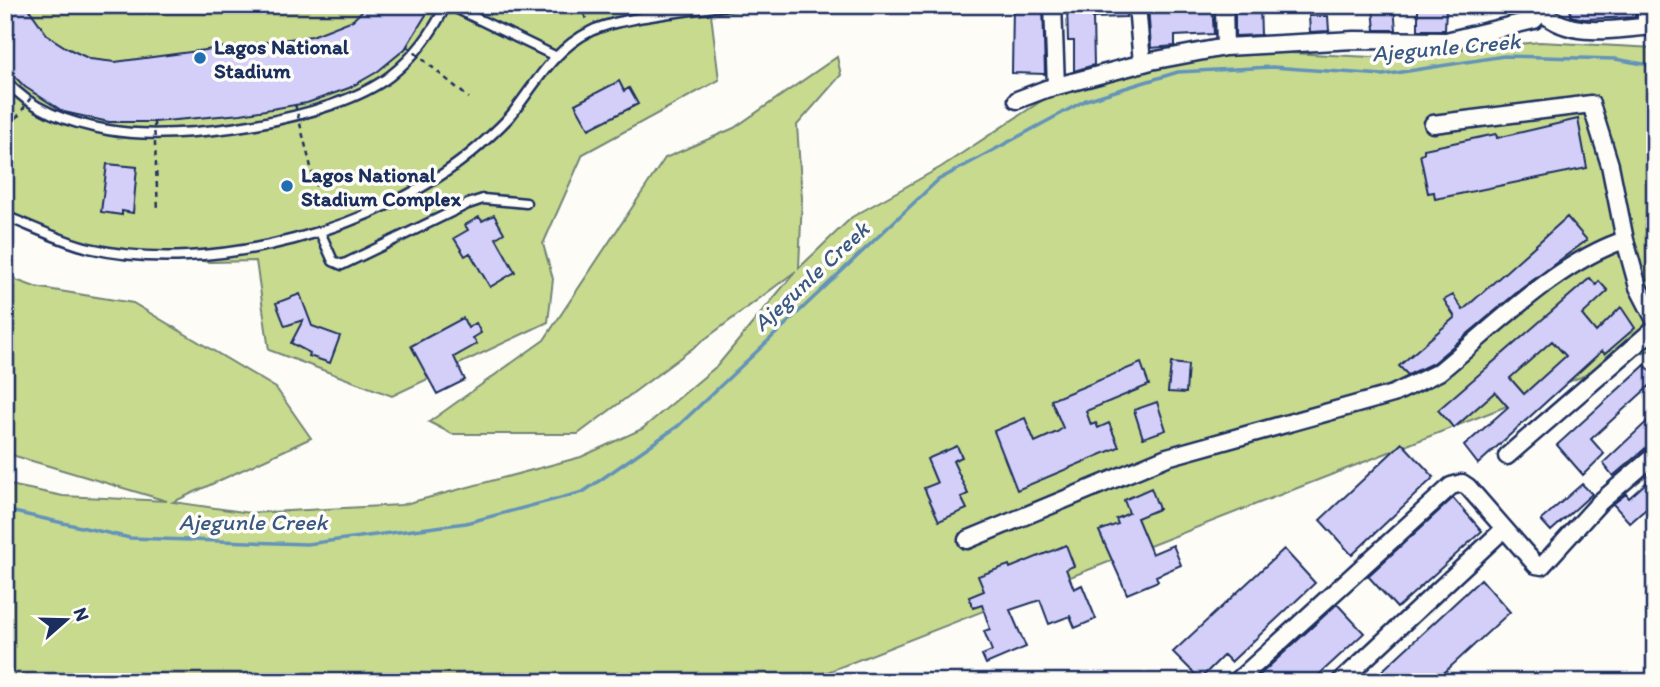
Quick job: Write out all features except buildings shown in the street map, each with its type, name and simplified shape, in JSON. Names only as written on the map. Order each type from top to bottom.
[{"type":"street","points":[[1053,5],[1056,86]]},
{"type":"street","points":[[1137,5],[1142,63]]},
{"type":"street","points":[[1224,5],[1225,47]]},
{"type":"street","points":[[1017,100],[1056,86],[1142,63],[1225,47],[1354,40],[1446,41],[1534,20],[1546,9],[1566,27],[1593,31],[1650,26],[1646,5]]},
{"type":"street","points":[[1433,124],[1591,104],[1610,165],[1625,240],[1638,286],[1655,320]]},
{"type":"street","points":[[967,540],[1167,457],[1394,394],[1421,383],[1439,372],[1571,265],[1625,240]]},
{"type":"street","points":[[1507,456],[1655,328]]},
{"type":"street","points":[[1237,682],[1451,486],[1462,483],[1468,487],[1536,565],[1542,566],[1600,502],[1655,455]]},
{"type":"street","points":[[1340,682],[1504,529]]},
{"type":"lane","points":[[5,80],[20,97],[55,116],[109,131],[174,132],[282,121],[343,102],[390,76],[434,30],[447,5],[555,56]]},
{"type":"lane","points":[[5,216],[90,248],[155,255],[232,251],[320,232],[397,200],[466,158],[510,116],[555,56],[591,31],[726,5]]},
{"type":"lane","points":[[320,232],[333,261],[342,265],[468,204],[483,199],[526,203]]},
{"type":"path","points":[[580,5],[591,31]]},
{"type":"path","points":[[407,46],[469,98]]},
{"type":"path","points":[[5,135],[34,93]]},
{"type":"path","points":[[295,104],[316,187]]},
{"type":"path","points":[[154,122],[158,211]]},
{"type":"green space","name":"Lagos National Stadium Complex","points":[[5,5],[788,5],[711,14],[719,80],[583,154],[543,244],[553,279],[548,322],[392,396],[269,350],[256,261],[210,262],[77,245],[5,218]]},
{"type":"green space","points":[[1540,42],[1655,48],[1655,348],[802,682],[5,682],[5,484],[63,496],[167,501],[5,453],[5,276],[35,287],[133,303],[276,388],[311,438],[173,502],[250,513],[401,505],[581,457],[642,429],[718,365],[796,271],[578,434],[452,434],[429,422],[544,340],[665,158],[734,128],[837,57],[841,75],[797,125],[802,198],[799,268],[852,217],[941,167],[1058,90],[1214,53],[1269,52],[1371,57]]},
{"type":"waterway","name":"Ajegunle Creek","points":[[5,510],[130,538],[307,544],[466,523],[583,492],[678,426],[938,180],[1086,100],[1178,72],[1272,67],[1383,75],[1504,56],[1615,59],[1655,66]]},
{"type":"place","name":"Lagos National Stadium","points":[[200,58]]},
{"type":"place","name":"Lagos National Stadium Complex","points":[[287,186]]}]
